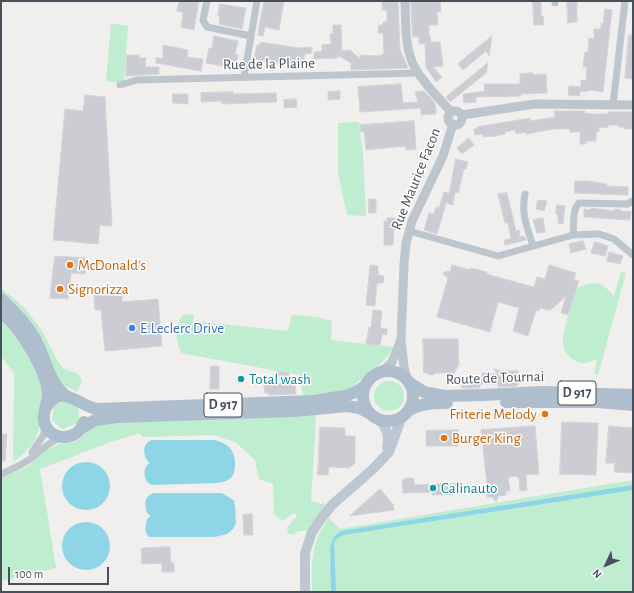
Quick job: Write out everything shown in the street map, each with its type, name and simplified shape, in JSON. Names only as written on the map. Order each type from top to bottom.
[{"type":"main road","points":[[1,299],[30,331],[38,345],[54,382],[58,389],[66,396]]},
{"type":"main road","points":[[1,312],[19,331],[36,359],[48,395],[44,417],[46,425],[53,434],[62,437],[73,435],[82,428],[85,421],[84,410],[79,402],[72,397],[66,396],[55,398],[47,406]]},
{"type":"main road","points":[[305,592],[305,553],[309,538],[333,504],[379,463],[391,448],[397,427],[413,399],[412,389],[408,381],[401,374],[395,372],[381,372],[372,377],[366,386],[363,395],[364,402],[386,430],[388,438],[388,448],[379,463]]},
{"type":"main road","name":"Route de Tournai","points":[[408,381],[420,390],[429,394],[444,396],[483,396],[543,392],[633,395]]},
{"type":"main road","name":"D 917","points":[[79,402],[90,408],[103,409],[305,402],[345,396],[366,386]]},
{"type":"main road","name":"Route de Tournai","points":[[405,414],[422,404],[436,403],[524,401],[597,402],[633,405]]},
{"type":"main road","name":"D 917","points":[[82,428],[91,422],[100,419],[117,417],[294,411],[347,406],[358,408],[375,416]]},
{"type":"main road","points":[[375,416],[390,420],[405,414]]},
{"type":"street","points":[[207,1],[204,20],[207,27],[251,36]]},
{"type":"street","points":[[244,78],[257,1]]},
{"type":"street","name":"Rue Maurice Facon","points":[[405,1],[407,42],[411,60],[418,73],[451,112]]},
{"type":"street","points":[[613,105],[625,1]]},
{"type":"street","name":"Rue de la Plaine","points":[[120,85],[137,80],[418,73]]},
{"type":"street","points":[[462,115],[462,119],[457,124],[453,124],[448,119],[451,112],[456,111],[462,115],[535,104],[633,105]]},
{"type":"street","name":"Rue Maurice Facon","points":[[408,381],[404,367],[401,340],[404,264],[409,231],[416,212],[443,156],[453,124]]},
{"type":"street","points":[[525,194],[523,212],[533,246]]},
{"type":"street","points":[[573,235],[575,210],[577,204],[627,204],[633,201]]},
{"type":"street","points":[[409,231],[498,256],[573,235],[599,234],[610,237],[633,255]]},
{"type":"street","name":"Rue Maurice Facon","points":[[381,372],[392,362],[401,340]]},
{"type":"street","points":[[23,463],[40,441],[46,425]]},
{"type":"street","points":[[1,474],[23,463],[34,456],[47,444],[62,437]]},
{"type":"green space","points":[[111,23],[128,26],[124,81],[120,83],[106,81]]},
{"type":"green space","points":[[359,122],[363,154],[366,216],[347,215],[338,172],[338,123]]},
{"type":"green space","points":[[621,272],[626,273],[598,375],[594,374],[597,359],[580,363],[569,357],[566,353],[563,338],[566,324],[576,288],[597,283],[605,287],[614,296]]},
{"type":"green space","points":[[1,288],[25,308],[42,331],[63,368],[78,374],[81,378],[82,382],[77,392],[62,384],[1,296]]},
{"type":"green space","points":[[194,314],[193,321],[288,331],[292,315],[317,317],[332,321],[331,340],[393,347],[388,356],[380,364],[368,372],[353,387],[337,392],[303,396],[299,375],[181,353],[176,334],[178,326],[182,315]]},
{"type":"green space","points":[[1,319],[19,342],[35,369],[39,378],[42,394],[42,402],[38,411],[39,427],[35,439],[29,448],[13,462],[14,373],[1,356]]},
{"type":"green space","points":[[389,381],[400,385],[404,396],[400,407],[389,411],[378,407],[374,396],[378,385]]},
{"type":"green space","points":[[66,401],[78,409],[79,418],[78,423],[62,429],[52,420],[54,407],[61,402]]},
{"type":"green space","points":[[316,415],[311,501],[322,504],[324,502],[325,505],[307,530],[295,532],[295,535],[288,534],[287,528],[297,516],[294,513],[282,521],[274,514],[273,484],[259,479],[255,460],[235,442],[213,435],[143,437],[140,433],[111,442],[40,469],[56,568],[1,581],[1,478],[29,466],[48,448],[49,449],[59,444],[74,442],[99,423]]},
{"type":"green space","points":[[633,480],[633,592],[312,592],[312,562],[315,544],[329,518],[340,529]]},
{"type":"water","points":[[152,440],[214,440],[229,447],[234,454],[234,472],[231,478],[226,481],[217,483],[152,485],[145,478],[147,465],[150,463],[146,458],[144,451],[148,442]]},
{"type":"water","points":[[81,462],[91,462],[103,469],[110,481],[110,491],[103,503],[91,510],[81,510],[73,506],[66,499],[62,491],[62,481],[66,473],[73,466]]},
{"type":"water","points":[[633,485],[633,490],[343,535],[336,539],[334,543],[336,592],[331,592],[330,547],[334,537],[341,531]]},
{"type":"water","points":[[154,493],[222,493],[234,501],[236,523],[233,529],[227,534],[215,537],[149,537],[146,533],[146,525],[148,518],[151,516],[147,513],[145,504],[148,496]]},
{"type":"water","points":[[81,522],[91,522],[103,529],[110,541],[110,551],[103,563],[91,570],[81,570],[73,566],[66,559],[62,551],[62,541],[66,533],[73,526]]},
{"type":"building","points":[[180,1],[199,1],[194,30],[181,27],[183,12],[177,11]]},
{"type":"building","points":[[264,1],[284,1],[279,30],[265,27],[263,36],[258,35]]},
{"type":"building","points":[[382,1],[398,2],[400,50],[408,68],[351,70],[351,63],[337,55],[338,58],[314,59],[314,52],[322,51],[322,45],[331,44],[330,34],[333,34],[333,25],[341,25],[342,51],[350,50],[360,59],[360,55],[379,56],[384,54],[383,33],[378,33],[379,25],[383,25],[383,22],[387,22],[387,10],[383,10]]},
{"type":"building","points":[[411,1],[440,1],[441,12],[437,12],[438,25],[429,25],[429,36],[431,42],[440,42],[443,66],[433,67],[442,77],[436,82],[426,67],[425,43],[419,44],[419,37],[413,37]]},
{"type":"building","points":[[533,1],[541,1],[541,16],[543,16],[544,25],[534,25]]},
{"type":"building","points":[[567,1],[577,1],[577,22],[568,23]]},
{"type":"building","points":[[220,4],[246,8],[242,29],[219,24],[220,17],[218,16]]},
{"type":"building","points":[[605,9],[612,10],[603,92],[588,90],[587,92],[580,91],[580,96],[568,95],[569,86],[581,87],[581,80],[586,81],[587,67],[583,67],[585,52],[588,52],[589,38],[594,39],[594,29],[601,29]]},
{"type":"building","points":[[629,35],[633,35],[633,79],[625,78]]},
{"type":"building","points":[[214,36],[238,41],[235,54],[238,55],[236,68],[206,63],[209,48],[212,48]]},
{"type":"building","points":[[492,36],[489,56],[486,51],[463,70],[458,64]]},
{"type":"building","points":[[260,42],[299,48],[312,47],[312,53],[305,54],[302,67],[254,59],[257,45],[260,45]]},
{"type":"building","points":[[163,45],[188,50],[187,57],[203,59],[201,71],[156,63],[156,58],[163,58]]},
{"type":"building","points":[[127,55],[139,55],[139,58],[146,58],[145,67],[159,67],[159,74],[126,76]]},
{"type":"building","points":[[488,63],[486,73],[450,102],[446,97]]},
{"type":"building","points":[[533,73],[533,75],[546,74],[547,93],[521,94],[521,96],[476,97],[476,102],[464,103],[463,94],[485,91],[484,84],[520,84],[520,74]]},
{"type":"building","points":[[401,84],[403,103],[418,102],[415,92],[424,91],[435,103],[436,114],[421,115],[421,108],[360,112],[358,87]]},
{"type":"building","points":[[340,91],[340,99],[328,100],[328,92]]},
{"type":"building","points":[[233,92],[233,94],[276,93],[277,102],[222,104],[222,101],[201,102],[201,93]]},
{"type":"building","points":[[173,94],[188,94],[188,104],[173,103]]},
{"type":"building","points":[[85,95],[105,97],[112,226],[100,225],[98,244],[53,240],[65,109],[83,111]]},
{"type":"building","points":[[296,99],[297,107],[284,108],[284,100]]},
{"type":"building","points":[[554,111],[585,111],[585,113],[591,114],[633,112],[633,129],[624,129],[624,127],[618,127],[618,125],[608,125],[608,128],[599,127],[599,132],[596,132],[596,141],[586,141],[586,144],[580,144],[580,132],[570,132],[570,129],[554,129],[526,134],[526,132],[516,134],[515,130],[496,136],[483,137],[483,134],[475,135],[474,129],[477,129],[477,127],[530,118],[531,121],[555,117]]},
{"type":"building","points":[[414,121],[416,149],[406,150],[406,146],[366,150],[364,131],[361,132],[360,125]]},
{"type":"building","points":[[469,138],[474,145],[462,154],[457,148]]},
{"type":"building","points":[[456,159],[468,162],[466,169],[464,169],[458,193],[455,192],[453,205],[446,203],[437,234],[424,230],[429,213],[434,214],[436,207],[439,208],[444,192],[449,193]]},
{"type":"building","points":[[575,181],[588,181],[607,184],[606,186],[628,187],[628,195],[575,193]]},
{"type":"building","points":[[507,193],[516,231],[519,230],[520,237],[524,236],[526,240],[505,245],[504,240],[511,239],[508,223],[505,223],[498,194]]},
{"type":"building","points":[[369,199],[376,199],[376,213],[369,213]]},
{"type":"building","points":[[538,200],[547,201],[544,211],[536,209]]},
{"type":"building","points":[[557,205],[565,206],[563,224],[558,223],[559,215],[556,214]]},
{"type":"building","points":[[591,208],[614,211],[615,209],[631,212],[630,220],[584,217],[584,209],[590,210]]},
{"type":"building","points":[[387,218],[399,218],[398,229],[394,229],[393,245],[384,245],[384,221],[387,221]]},
{"type":"building","points":[[543,218],[545,232],[537,233],[533,220]]},
{"type":"building","points":[[583,241],[586,249],[571,253],[569,244]]},
{"type":"building","points":[[596,242],[608,246],[605,256],[591,253],[594,243]]},
{"type":"building","points":[[609,252],[623,256],[620,264],[607,261]]},
{"type":"building","points":[[55,256],[86,258],[85,274],[71,273],[68,299],[50,298]]},
{"type":"building","points":[[452,265],[487,272],[486,274],[534,287],[537,277],[545,279],[549,265],[576,273],[574,280],[579,281],[568,315],[561,313],[566,296],[552,309],[547,310],[539,308],[539,311],[536,310],[528,336],[513,331],[519,308],[498,302],[490,332],[437,317],[448,278],[443,273],[448,271],[450,272]]},
{"type":"building","points":[[370,266],[378,266],[378,275],[384,276],[383,283],[377,283],[375,306],[366,305]]},
{"type":"building","name":"E.Leclerc Drive","points":[[122,294],[122,302],[158,299],[162,346],[105,351],[101,310],[95,310],[94,296]]},
{"type":"building","points":[[373,310],[382,311],[380,328],[387,329],[387,335],[382,334],[380,345],[366,344],[369,327],[371,327]]},
{"type":"building","points":[[423,339],[458,339],[459,365],[453,375],[448,373],[435,373],[430,375],[424,373]]},
{"type":"building","points":[[211,366],[219,366],[219,389],[210,389]]},
{"type":"building","points":[[494,369],[502,371],[518,371],[518,386],[498,387],[498,384],[480,384],[480,388],[462,388],[461,377],[479,378],[482,377],[482,373],[497,374]]},
{"type":"building","points":[[277,371],[289,373],[290,382],[295,382],[296,394],[269,395],[269,393],[265,393],[264,384],[281,384]]},
{"type":"building","points":[[562,422],[598,423],[596,475],[560,474]]},
{"type":"building","points":[[535,426],[539,474],[526,475],[527,490],[520,491],[519,478],[516,476],[508,477],[510,491],[506,491],[506,495],[498,496],[496,502],[492,497],[487,497],[481,430]]},
{"type":"building","points":[[609,426],[633,428],[633,473],[614,472],[615,463],[606,463]]},
{"type":"building","points":[[320,427],[345,428],[345,436],[355,436],[355,463],[349,468],[329,467],[328,475],[318,475]]},
{"type":"building","name":"Burger King","points":[[458,430],[458,446],[426,446],[426,431]]},
{"type":"building","points":[[1,434],[7,434],[5,461],[1,461]]},
{"type":"building","name":"Calinauto","points":[[405,478],[414,478],[414,485],[463,483],[463,494],[432,495],[432,492],[403,493],[402,480],[405,480]]},
{"type":"building","points":[[380,489],[393,504],[394,510],[350,516]]},
{"type":"building","points":[[252,514],[253,535],[244,535],[243,515]]},
{"type":"building","points":[[170,547],[171,563],[174,563],[174,572],[162,572],[162,563],[142,564],[141,549]]},
{"type":"place","name":"McDonald's","points":[[70,265]]},
{"type":"place","name":"Signorizza","points":[[60,289]]},
{"type":"place","name":"E.Leclerc Drive","points":[[132,328]]},
{"type":"place","name":"Total wash","points":[[241,379]]},
{"type":"place","name":"Friterie Melody","points":[[545,414]]},
{"type":"place","name":"Burger King","points":[[444,438]]},
{"type":"place","name":"Calinauto","points":[[433,488]]}]
